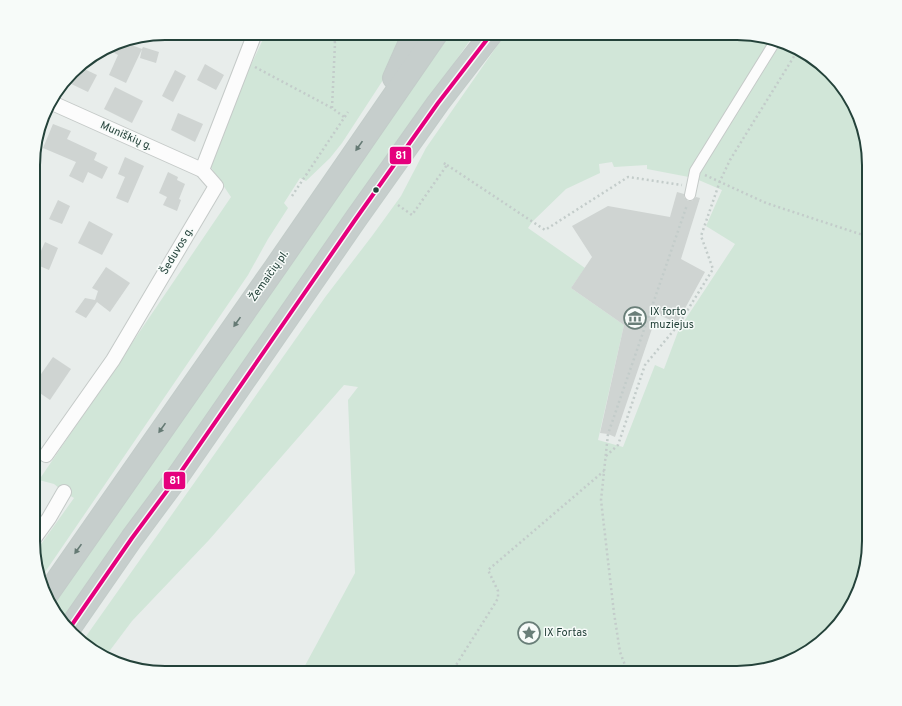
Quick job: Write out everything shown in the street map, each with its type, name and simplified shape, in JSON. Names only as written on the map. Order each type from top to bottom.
[{"type":"highway","points":[[371,128],[411,40]]},
{"type":"highway","name":"Žemaičių pl.","points":[[50,590],[432,40]]},
{"type":"highway","points":[[72,624],[132,538],[178,476],[350,226],[438,103],[487,40]]},
{"type":"street","points":[[202,170],[252,40]]},
{"type":"street","points":[[691,191],[695,171],[773,46]]},
{"type":"street","name":"Muniškių g.","points":[[56,105],[202,170]]},
{"type":"street","name":"Šeduvos g.","points":[[46,455],[113,360],[216,186],[202,170]]},
{"type":"street","points":[[40,530],[64,492]]},
{"type":"path","points":[[332,108],[335,40]]},
{"type":"path","points":[[606,457],[618,445],[645,365],[679,324],[713,270],[701,236],[720,181],[730,160],[795,55]]},
{"type":"path","points":[[244,62],[332,108],[344,117]]},
{"type":"path","points":[[292,196],[348,112]]},
{"type":"path","points":[[442,162],[545,230],[628,177],[691,191],[608,434],[601,500],[614,613],[620,652],[625,666]]},
{"type":"path","points":[[398,205],[412,215],[447,165]]},
{"type":"path","points":[[695,171],[766,203],[862,235]]},
{"type":"path","points":[[455,666],[498,598],[498,591],[488,570],[604,470]]},
{"type":"green space","points":[[263,40],[404,40],[385,77],[342,143],[330,158],[306,181],[300,178],[284,203],[288,208],[268,239],[248,275],[44,573],[40,546],[74,498],[54,484],[40,480],[40,479],[231,197],[206,160]]},
{"type":"green space","points":[[446,40],[470,40],[68,619],[56,601]]},
{"type":"green space","points":[[501,40],[745,40],[761,42],[785,50],[806,61],[831,83],[849,110],[858,133],[861,149],[862,549],[858,573],[849,596],[831,623],[819,635],[806,645],[785,656],[761,664],[737,666],[305,666],[355,573],[348,400],[358,387],[344,385],[209,540],[132,621],[109,652],[86,637],[326,296],[401,196],[426,148]],"holes":[[[612,162],[614,167],[647,165],[647,169],[694,178],[722,190],[706,226],[735,244],[679,329],[664,369],[655,365],[623,447],[598,440],[624,325],[571,288],[585,268],[528,228],[532,222],[566,189],[600,173],[599,164]]]},
{"type":"building","points":[[131,45],[142,49],[126,83],[109,75],[118,55],[113,52]]},
{"type":"building","points":[[143,47],[159,52],[156,63],[140,58]]},
{"type":"building","points":[[205,64],[224,75],[216,90],[197,80]]},
{"type":"building","points":[[85,69],[97,75],[88,92],[71,84]]},
{"type":"building","points":[[175,70],[186,76],[173,102],[162,96]]},
{"type":"building","points":[[115,87],[143,101],[132,123],[104,109]]},
{"type":"building","points":[[178,113],[203,124],[195,142],[171,130]]},
{"type":"building","points":[[53,124],[71,131],[67,139],[97,153],[94,160],[108,167],[102,179],[88,172],[83,183],[69,176],[76,162],[43,148]]},
{"type":"building","points":[[125,157],[144,166],[128,203],[116,198],[125,177],[118,174]]},
{"type":"building","points":[[168,172],[178,177],[177,180],[185,184],[179,199],[181,200],[177,211],[163,205],[167,197],[159,193]]},
{"type":"building","name":"IX forto muziejus","points":[[677,192],[684,194],[684,197],[688,201],[692,201],[696,197],[700,198],[681,259],[705,272],[677,323],[657,314],[615,437],[600,433],[624,325],[571,288],[592,257],[572,226],[608,206],[670,217]]},
{"type":"building","points":[[58,200],[70,206],[62,224],[49,219]]},
{"type":"building","points":[[89,221],[113,234],[102,255],[78,243]]},
{"type":"building","points":[[45,242],[58,248],[49,270],[40,266],[40,253]]},
{"type":"building","points":[[106,267],[130,283],[110,312],[97,302],[86,318],[75,312],[85,298],[95,300],[98,291],[92,288]]},
{"type":"building","points":[[53,357],[71,369],[50,400],[40,393],[40,375]]},
{"type":"transit line","name":"81","points":[[72,624],[132,538],[178,476],[355,220],[438,103],[487,40]]},
{"type":"place","name":"IX forto muziejus","points":[[635,318]]},
{"type":"place","name":"IX Fortas","points":[[529,633]]}]
